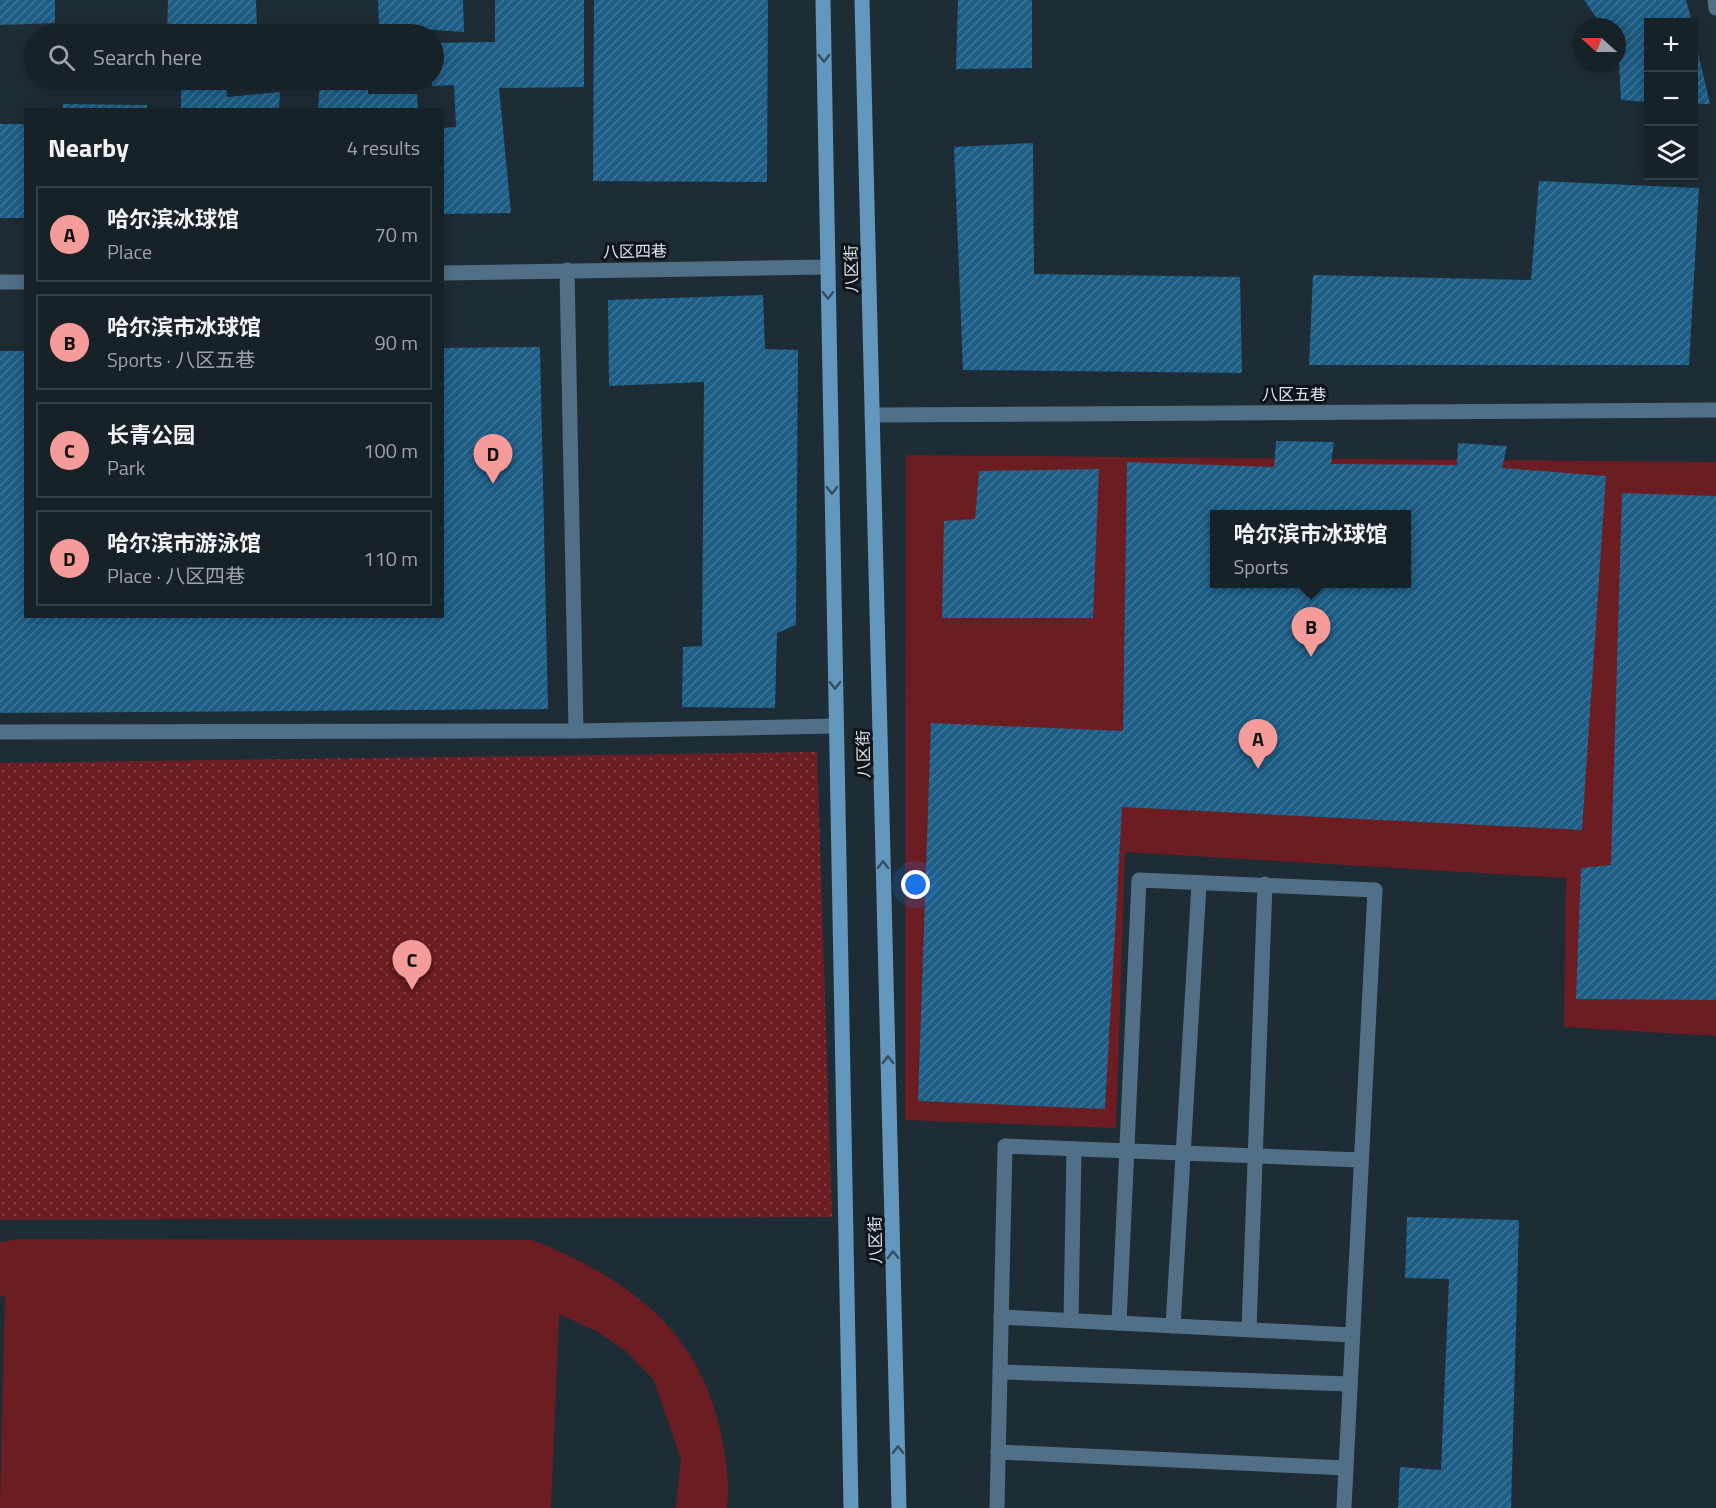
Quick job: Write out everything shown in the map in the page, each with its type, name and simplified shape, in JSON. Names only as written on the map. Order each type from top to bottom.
[{"type":"main road","name":"八区街","points":[[823,0],[851,1508]]},
{"type":"main road","name":"八区街","points":[[862,0],[899,1508]]},
{"type":"street","points":[[1715,0],[1716,8]]},
{"type":"street","name":"八区四巷","points":[[444,273],[828,267]]},
{"type":"street","points":[[567,270],[576,730]]},
{"type":"street","points":[[0,282],[24,282]]},
{"type":"street","name":"八区五巷","points":[[872,415],[1716,410]]},
{"type":"street","points":[[0,732],[576,730],[836,726]]},
{"type":"street","points":[[1119,1323],[1139,880],[1375,890],[1344,1508]]},
{"type":"street","points":[[1173,1326],[1198,884]]},
{"type":"street","points":[[1249,1329],[1265,884]]},
{"type":"street","points":[[996,1508],[1005,1146],[1361,1160]]},
{"type":"street","points":[[1071,1320],[1074,1149]]},
{"type":"street","points":[[1001,1317],[1352,1335]]},
{"type":"street","points":[[1000,1372],[1350,1384]]},
{"type":"street","points":[[998,1452],[1346,1468]]},
{"type":"shaded area","points":[[906,455],[1716,462],[1716,1036],[1564,1027],[1566,878],[1125,852],[1116,1128],[905,1120]]},
{"type":"shaded area","points":[[817,752],[832,1217],[0,1220],[0,763]]},
{"type":"shaded area","points":[[20,1239],[532,1240],[566,1254],[626,1289],[652,1310],[675,1335],[694,1362],[709,1394],[720,1430],[728,1479],[727,1508],[676,1508],[681,1459],[654,1380],[627,1352],[598,1332],[559,1314],[551,1508],[0,1508],[5,1296],[0,1297],[0,1242]]},
{"type":"building","points":[[0,0],[55,0],[55,23],[0,25]]},
{"type":"building","points":[[168,0],[256,0],[257,24],[167,24]]},
{"type":"building","points":[[378,0],[463,0],[464,32],[444,31],[444,24],[379,24]]},
{"type":"building","points":[[495,0],[584,0],[584,87],[499,88],[511,213],[444,214],[444,128],[456,127],[454,85],[444,85],[444,43],[495,42]]},
{"type":"building","points":[[594,0],[768,0],[767,182],[593,181]]},
{"type":"building","points":[[958,0],[1032,0],[1032,68],[956,69]]},
{"type":"building","points":[[1584,0],[1686,0],[1691,18],[1644,18],[1644,102],[1621,100],[1619,72],[1626,72],[1626,18],[1597,18]]},
{"type":"building","points":[[1698,52],[1710,104],[1698,104]]},
{"type":"building","points":[[181,90],[227,90],[227,97],[280,92],[279,108],[181,108]]},
{"type":"building","points":[[319,90],[368,90],[368,94],[417,94],[418,108],[318,108]]},
{"type":"building","points":[[63,104],[147,105],[147,108],[63,108]]},
{"type":"building","points":[[0,124],[24,124],[24,218],[0,218]]},
{"type":"building","points":[[1033,143],[1034,274],[1240,277],[1242,373],[963,370],[954,147]]},
{"type":"building","points":[[1539,181],[1699,188],[1689,365],[1309,365],[1313,275],[1531,280]]},
{"type":"building","points":[[763,295],[765,349],[798,350],[796,625],[777,633],[775,708],[682,707],[683,647],[702,646],[704,382],[609,386],[608,300]]},
{"type":"building","points":[[540,347],[548,709],[0,713],[0,351],[24,351],[24,618],[444,618],[444,348]]},
{"type":"building","points":[[1276,441],[1334,442],[1331,464],[1457,465],[1458,443],[1507,446],[1502,468],[1606,476],[1582,830],[1122,807],[1105,1109],[918,1101],[931,723],[1123,731],[1127,462],[1274,467]]},
{"type":"building","points":[[1099,469],[1093,618],[942,618],[944,521],[975,519],[979,471]]},
{"type":"building","points":[[1622,493],[1716,496],[1716,1000],[1576,999],[1581,868],[1611,865]]},
{"type":"building","points":[[1407,1217],[1519,1220],[1511,1508],[1398,1508],[1400,1467],[1441,1470],[1449,1279],[1405,1278]]},
{"type":"place","name":"哈尔滨市游泳馆","points":[[493,484]]},
{"type":"place","name":"哈尔滨市冰球馆","points":[[1311,657]]},
{"type":"place","name":"哈尔滨冰球馆","points":[[1258,769]]},
{"type":"place","name":"长青公园","points":[[412,990]]}]
